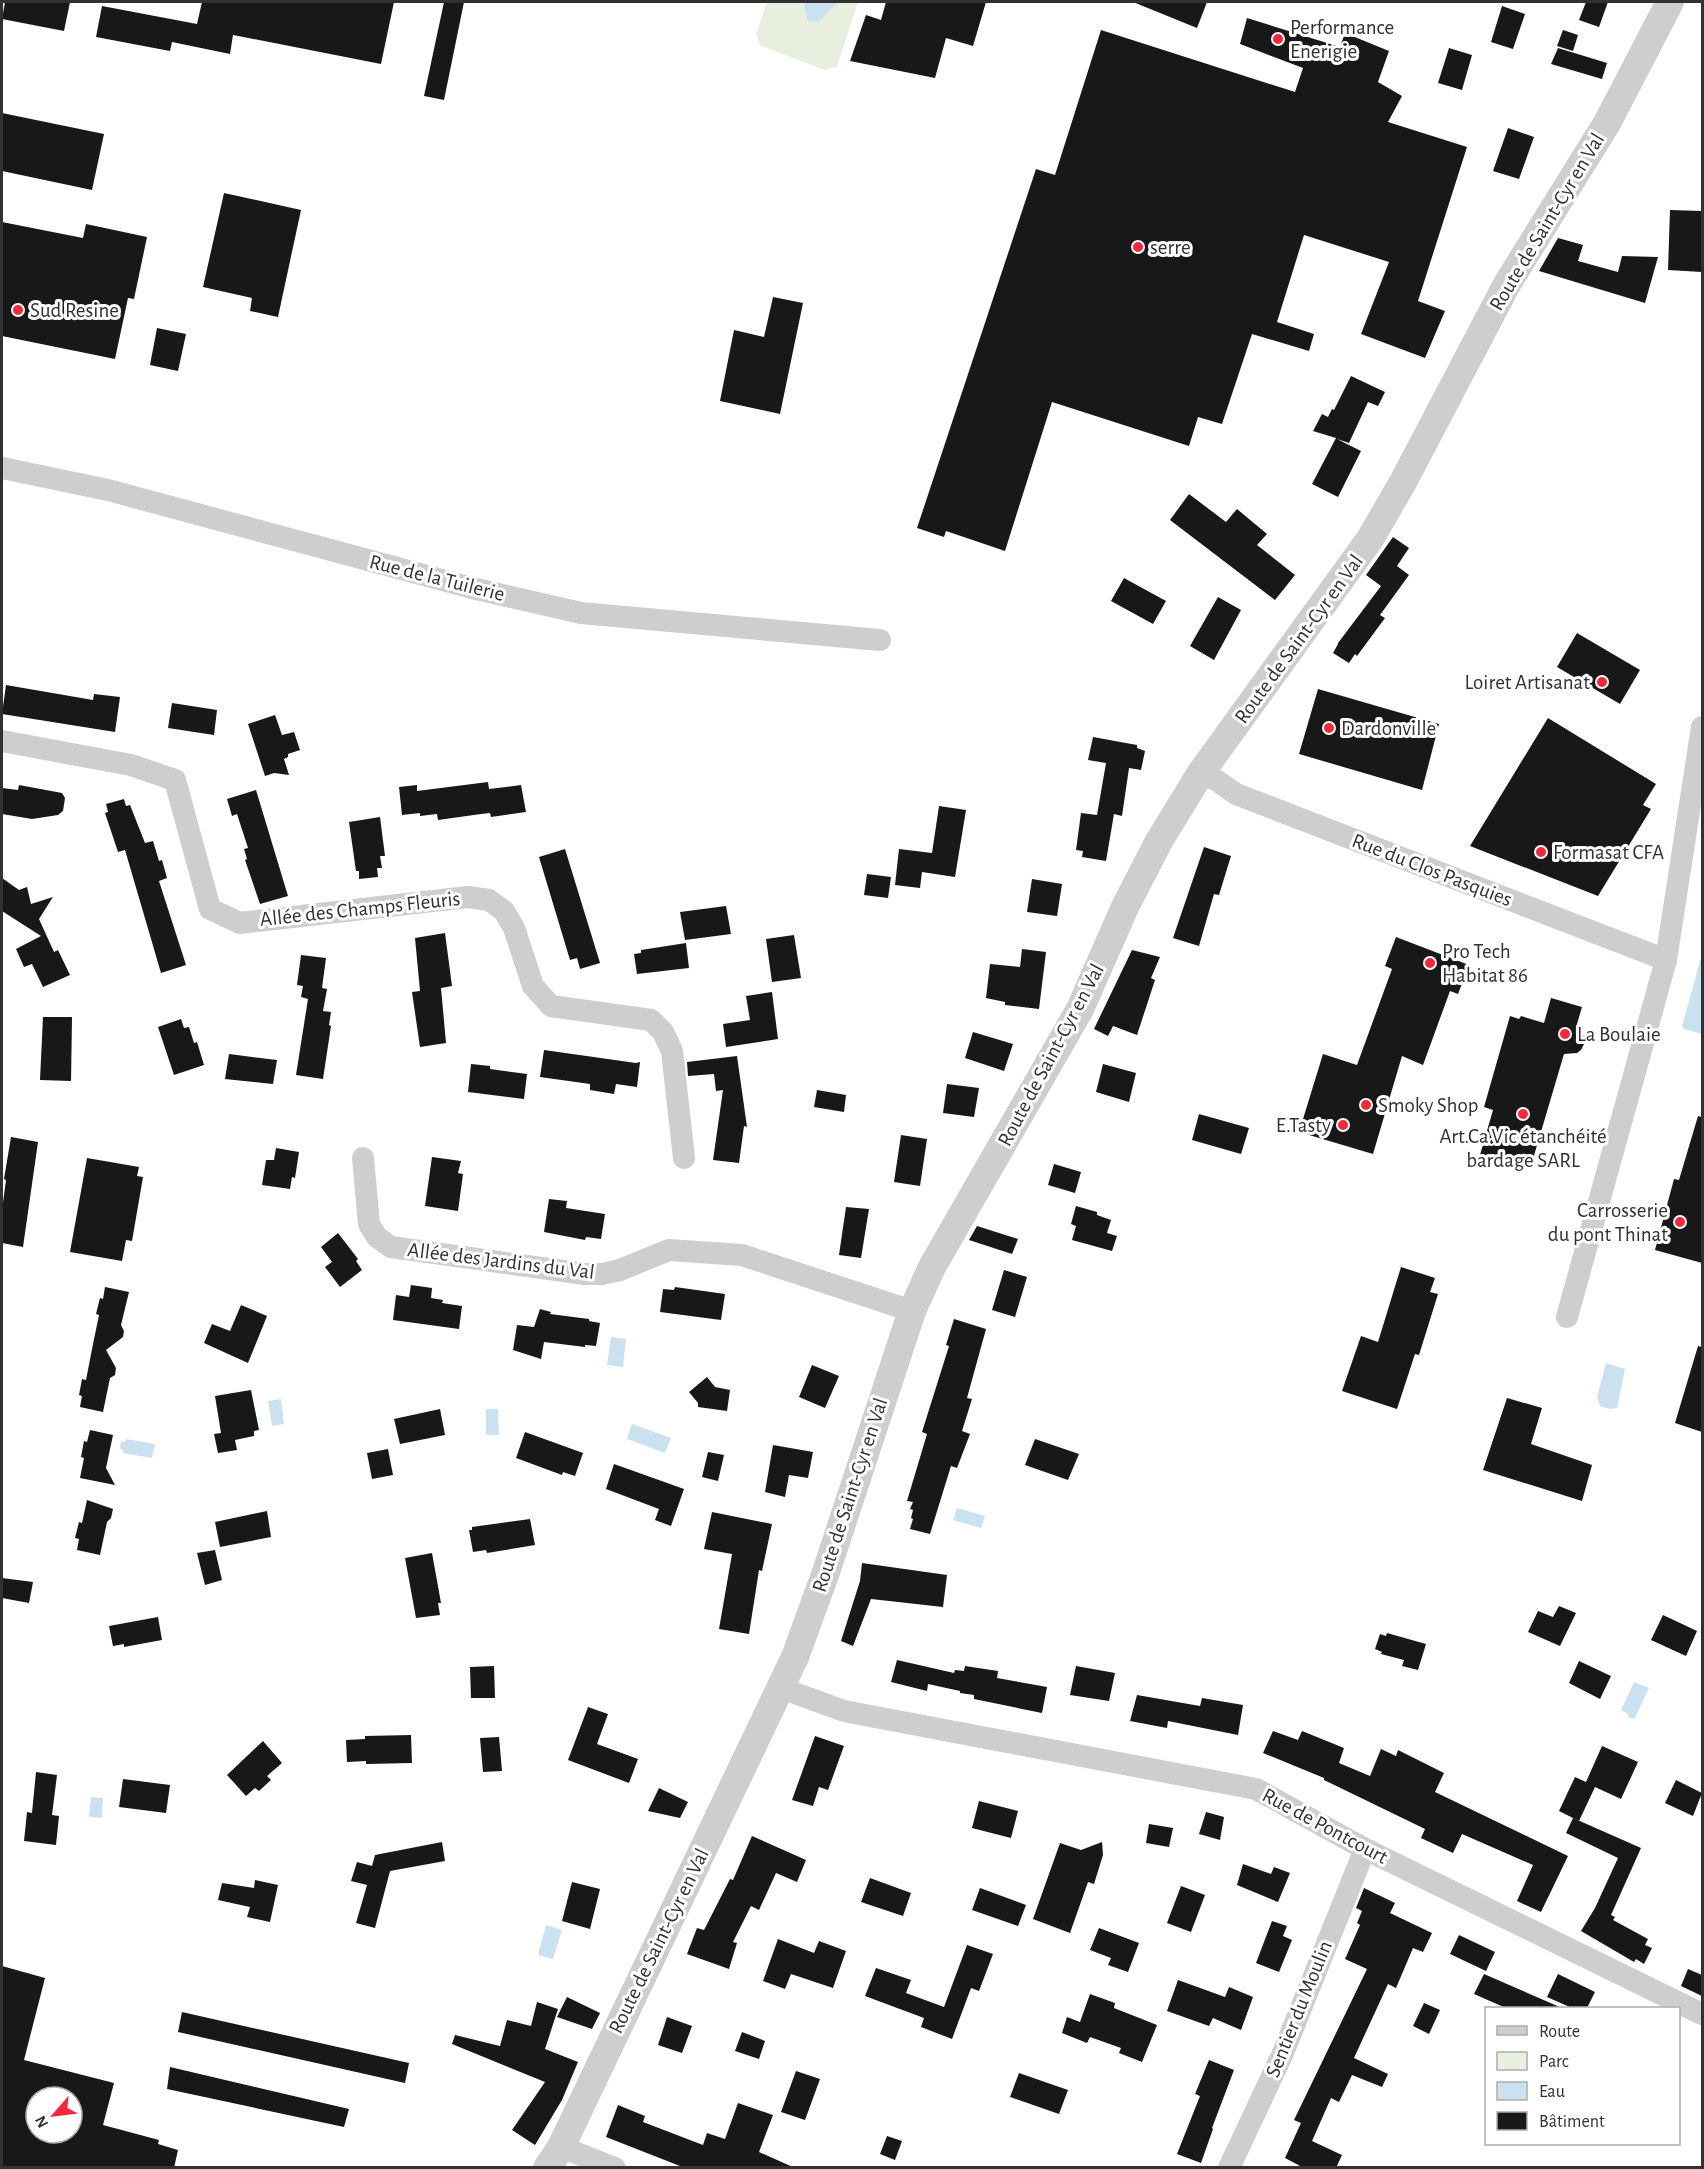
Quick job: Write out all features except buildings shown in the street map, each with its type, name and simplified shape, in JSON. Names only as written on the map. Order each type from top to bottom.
[{"type":"street","name":"Route de Saint-Cyr en Val","points":[[554,2157],[795,1657],[826,1572],[912,1311],[932,1267],[1080,1009],[1130,897],[1159,841],[1200,774],[1370,539],[1403,482],[1507,284],[1607,123],[1670,2]]},
{"type":"street","name":"Rue de la Tuilerie","points":[[2,468],[108,490],[472,588],[581,613],[880,640]]},
{"type":"street","points":[[1567,1317],[1666,960],[1702,727]]},
{"type":"street","name":"Allée des Champs Fleuris","points":[[2,741],[131,765],[175,780],[210,909],[240,923],[468,897],[489,900],[504,911],[514,928],[533,986],[551,1006],[651,1020],[663,1032],[672,1051],[684,1158]]},
{"type":"street","name":"Rue du Clos Pasquies","points":[[1200,774],[1216,780],[1236,794],[1666,960]]},
{"type":"street","name":"Allée des Jardins du Val","points":[[363,1158],[369,1224],[377,1237],[392,1247],[593,1274],[620,1270],[669,1250],[742,1255],[912,1311]]},
{"type":"street","name":"Rue de Pontcourt","points":[[781,1688],[844,1711],[1256,1789],[1365,1849],[1702,2014]]},
{"type":"street","name":"Sentier du Moulin","points":[[1229,2168],[1283,2054],[1365,1849]]},
{"type":"street","points":[[554,2157],[615,2168]]},
{"type":"green space","points":[[767,2],[858,2],[837,67],[824,70],[760,45],[756,34]]},
{"type":"water","points":[[804,2],[838,2],[818,22],[807,20]]},
{"type":"water","points":[[1702,954],[1702,1034],[1684,1029],[1682,1026]]},
{"type":"water","points":[[611,1337],[626,1339],[623,1367],[607,1365]]},
{"type":"water","points":[[1606,1363],[1625,1369],[1617,1408],[1610,1409],[1600,1406],[1597,1397]]},
{"type":"water","points":[[281,1399],[284,1424],[272,1426],[268,1401]]},
{"type":"water","points":[[486,1409],[498,1409],[499,1435],[486,1435]]},
{"type":"water","points":[[632,1424],[671,1438],[665,1453],[627,1439]]},
{"type":"water","points":[[126,1439],[155,1444],[152,1458],[123,1453],[120,1449],[121,1441],[125,1442]]},
{"type":"water","points":[[957,1508],[985,1516],[981,1528],[953,1520]]},
{"type":"water","points":[[1634,1682],[1649,1688],[1635,1718],[1632,1719],[1621,1710]]},
{"type":"water","points":[[91,1797],[103,1798],[102,1818],[89,1817]]},
{"type":"water","points":[[546,1925],[562,1930],[553,1959],[538,1955]]},
{"type":"place","name":"Performance Enerigie","points":[[1278,39]]},
{"type":"place","name":"serre","points":[[1138,247]]},
{"type":"place","name":"Sud Resine","points":[[18,310]]},
{"type":"place","name":"Loiret Artisanat","points":[[1602,682]]},
{"type":"place","name":"Dardonville","points":[[1329,728]]},
{"type":"place","name":"Formasat CFA","points":[[1541,852]]},
{"type":"place","name":"Pro Tech Habitat 86","points":[[1430,963]]},
{"type":"place","name":"La Boulaie","points":[[1565,1034]]},
{"type":"place","name":"Smoky Shop","points":[[1366,1105]]},
{"type":"place","name":"Art.Ca.Vic étanchéité bardage SARL","points":[[1523,1114]]},
{"type":"place","name":"E.Tasty","points":[[1343,1125]]},
{"type":"place","name":"Carrosserie du pont Thinat","points":[[1680,1222]]}]
